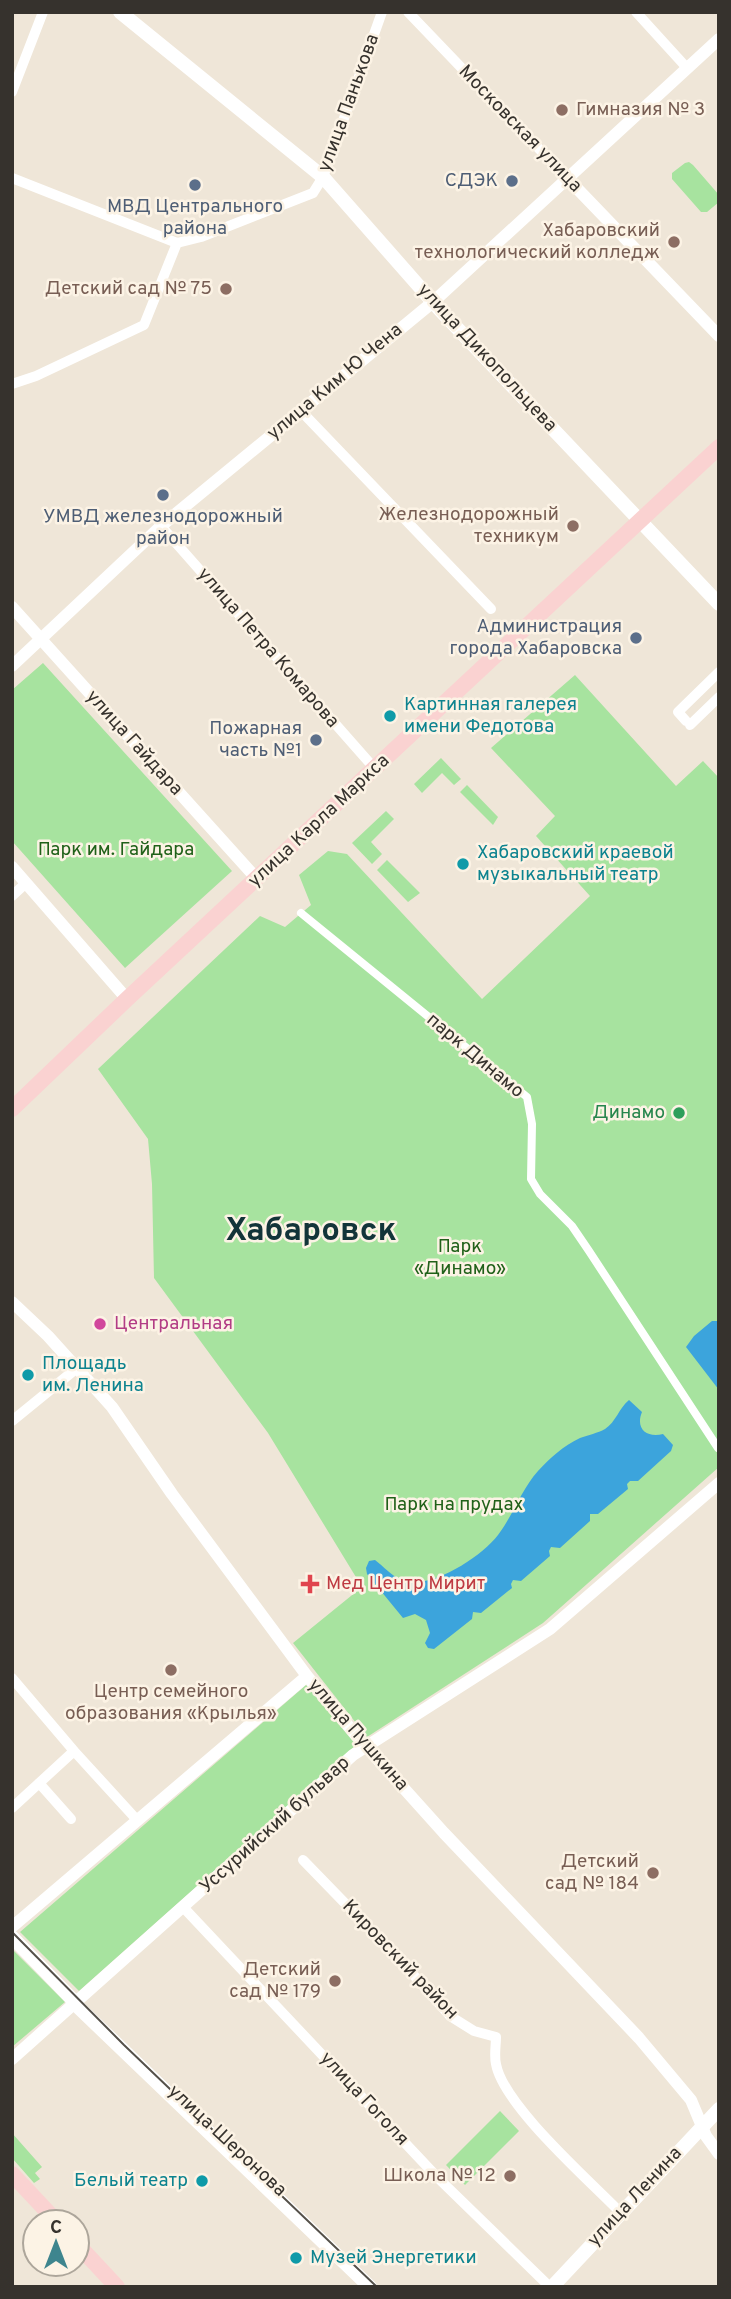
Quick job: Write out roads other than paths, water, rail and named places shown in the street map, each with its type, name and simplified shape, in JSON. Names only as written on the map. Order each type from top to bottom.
[{"type":"main road","name":"улица Дикопольцева","points":[[120,12],[323,177],[433,302],[719,604]]},
{"type":"main road","name":"улица Карла Маркса","points":[[12,1109],[719,447]]},
{"type":"main road","name":"улица Шеронова","points":[[12,1937],[370,2287]]},
{"type":"main road","name":"улица Шеронова","points":[[75,2001],[381,2287]]},
{"type":"main road","name":"улица Ленина","points":[[551,2287],[719,2109]]},
{"type":"main road","points":[[12,2174],[44,2208]]},
{"type":"main road","points":[[91,2259],[117,2287]]},
{"type":"street","points":[[12,92],[43,12]]},
{"type":"street","name":"улица Панькова","points":[[177,243],[201,237],[313,194],[323,177],[382,12]]},
{"type":"street","name":"Московская улица","points":[[408,12],[719,336]]},
{"type":"street","points":[[636,12],[687,68]]},
{"type":"street","name":"улица Ким Ю Чена","points":[[12,666],[162,526],[433,302],[719,39]]},
{"type":"street","points":[[12,178],[177,243],[144,325],[36,376],[12,384]]},
{"type":"street","points":[[301,411],[492,609]]},
{"type":"street","name":"улица Петра Комарова","points":[[162,526],[375,769]]},
{"type":"street","name":"улица Гайдара","points":[[12,607],[257,879]]},
{"type":"street","points":[[701,689],[716,700],[688,723],[678,712],[701,689],[719,672]]},
{"type":"street","points":[[12,867],[127,999]]},
{"type":"street","points":[[12,896],[26,883]]},
{"type":"street","name":"парк Динамо","points":[[302,913],[527,1097],[533,1124],[531,1179],[540,1194],[572,1226],[718,1448]]},
{"type":"street","name":"улица Пушкина","points":[[12,1302],[113,1407],[172,1494],[307,1676],[444,1833],[639,2038],[691,2100],[706,2136],[719,2154]]},
{"type":"street","points":[[12,1421],[77,1368]]},
{"type":"street","name":"Уссурийский бульвар","points":[[12,2059],[366,1745],[550,1629],[719,1483]]},
{"type":"street","points":[[12,1927],[307,1676]]},
{"type":"street","points":[[12,1678],[137,1820]]},
{"type":"street","points":[[12,1808],[74,1751]]},
{"type":"street","points":[[39,1783],[71,1819]]},
{"type":"street","name":"Кировский район","points":[[303,1860],[450,2016],[474,2031],[496,2037],[496,2064],[509,2092],[550,2144],[621,2213]]},
{"type":"street","name":"улица Гоголя","points":[[183,1907],[438,2178],[551,2287]]},
{"type":"water","points":[[712,1321],[719,1321],[719,1390],[686,1347],[694,1336]]},
{"type":"water","points":[[629,1400],[642,1412],[640,1423],[644,1431],[652,1435],[663,1434],[673,1445],[671,1451],[638,1481],[630,1481],[627,1484],[628,1489],[598,1514],[590,1514],[590,1521],[560,1548],[551,1547],[550,1556],[521,1581],[513,1580],[512,1588],[481,1613],[473,1612],[472,1619],[434,1649],[428,1648],[425,1643],[430,1633],[426,1620],[415,1614],[403,1618],[367,1574],[369,1561],[375,1560],[401,1580],[413,1582],[440,1576],[467,1562],[498,1535],[527,1486],[547,1461],[574,1441],[605,1429]]},
{"type":"tram line","points":[[12,1932],[124,2045],[377,2287]]},
{"type":"place","name":"Гимназия № 3","points":[[562,110]]},
{"type":"place","name":"СДЭК","points":[[512,181]]},
{"type":"place","name":"МВД Центрального района","points":[[195,185]]},
{"type":"place","name":"Хабаровский технологический колледж","points":[[674,242]]},
{"type":"place","name":"Детский сад № 75","points":[[226,289]]},
{"type":"place","name":"УМВД железнодорожный район","points":[[163,495]]},
{"type":"place","name":"Железнодорожный техникум","points":[[573,526]]},
{"type":"place","name":"Администрация города Хабаровска","points":[[636,638]]},
{"type":"place","name":"Картинная галерея имени Федотова","points":[[390,716]]},
{"type":"place","name":"Пожарная часть №1","points":[[316,740]]},
{"type":"place","name":"Хабаровский краевой музыкальный театр","points":[[463,864]]},
{"type":"place","name":"Динамо","points":[[679,1113]]},
{"type":"place","name":"Центральная","points":[[100,1324]]},
{"type":"place","name":"Площадь им. Ленина","points":[[28,1375]]},
{"type":"place","name":"Мед Центр Мирит","points":[[310,1584]]},
{"type":"place","name":"Центр семейного образования «Крылья»","points":[[171,1670]]},
{"type":"place","name":"Детский сад № 184","points":[[653,1873]]},
{"type":"place","name":"Детский сад № 179","points":[[335,1981]]},
{"type":"place","name":"Школа № 12","points":[[510,2176]]},
{"type":"place","name":"Белый театр","points":[[202,2181]]},
{"type":"place","name":"Музей Энергетики","points":[[296,2258]]},
{"type":"district","name":"Хабаровск","points":[[311,1232]]},
{"type":"park label","name":"Парк им. Гайдара","points":[[116,850]]},
{"type":"park label","name":"Парк «Динамо»","points":[[460,1258]]},
{"type":"park label","name":"Парк на прудах","points":[[454,1505]]}]
